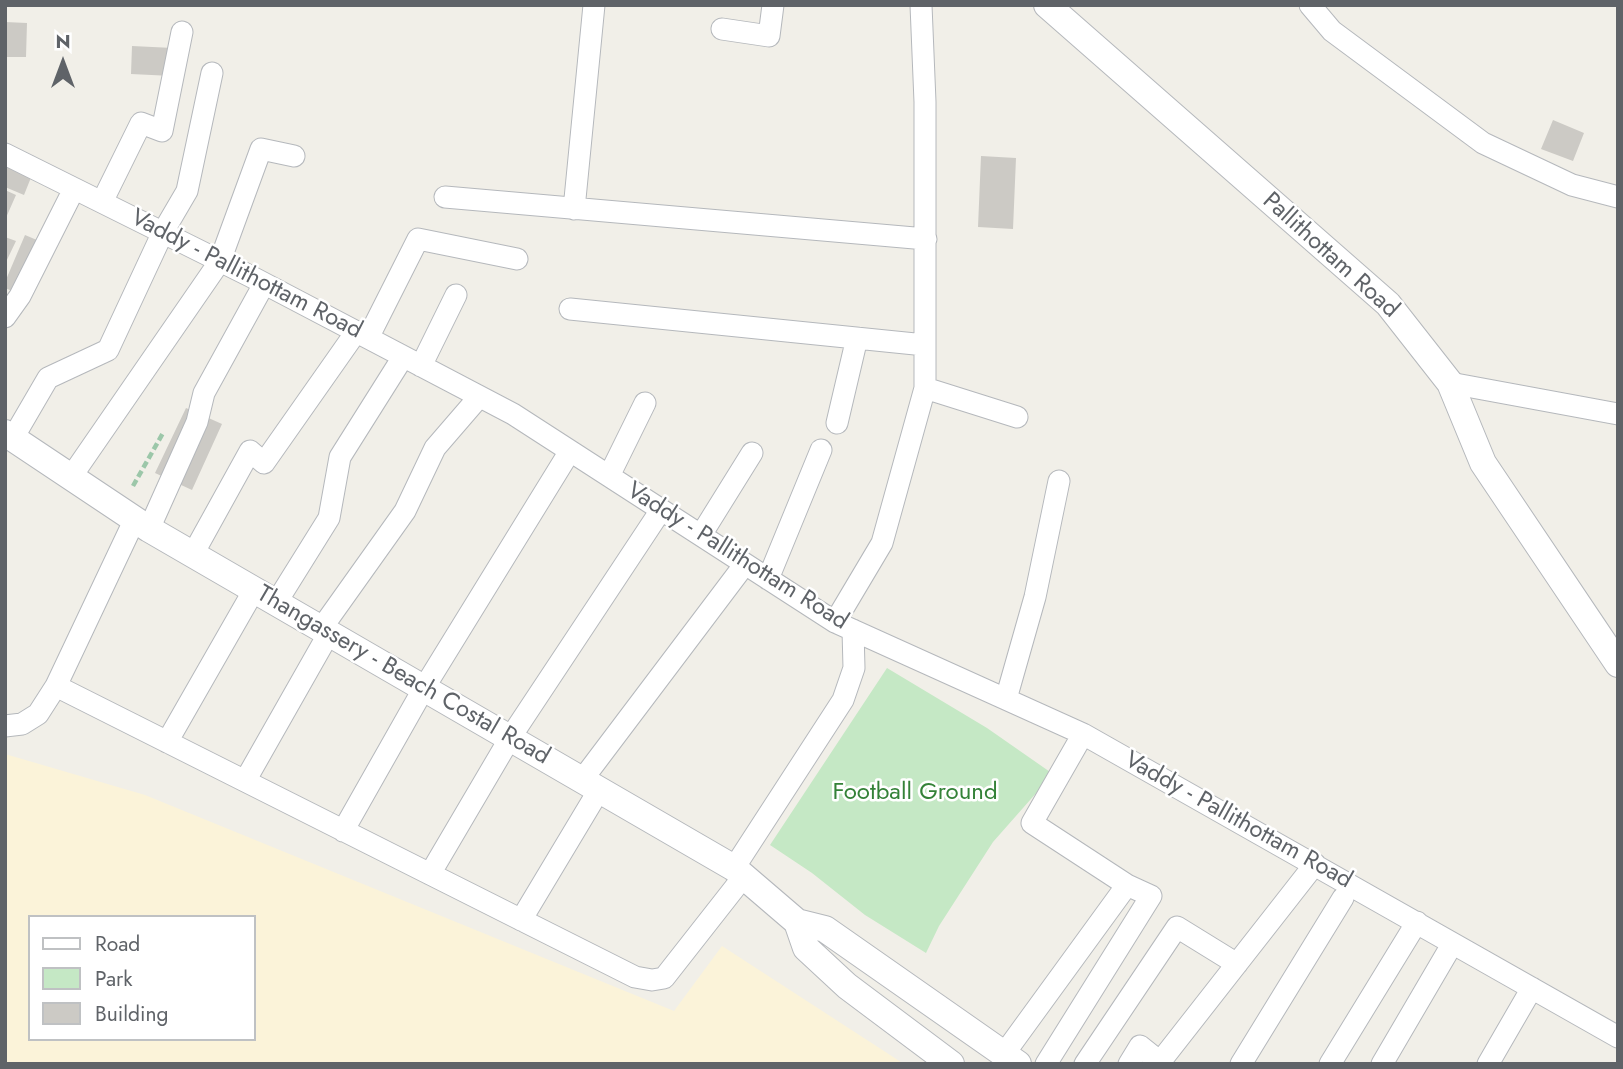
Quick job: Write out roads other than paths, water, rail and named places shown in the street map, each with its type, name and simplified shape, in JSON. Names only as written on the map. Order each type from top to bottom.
[{"type":"street","points":[[574,209],[594,5]]},
{"type":"street","points":[[722,29],[769,36],[773,5]]},
{"type":"street","points":[[56,686],[635,977],[652,980],[664,978],[739,872],[843,700],[855,668],[844,626],[882,543],[925,388],[926,239],[921,5]]},
{"type":"street","name":"Pallithottam Road","points":[[1047,5],[1388,304],[1450,383],[1483,463],[1618,664]]},
{"type":"street","points":[[1310,5],[1332,31],[1483,143],[1572,185],[1618,197]]},
{"type":"street","points":[[102,202],[141,123],[162,131],[182,32]]},
{"type":"street","points":[[9,435],[48,378],[108,350],[163,232],[187,191],[212,73]]},
{"type":"street","points":[[71,477],[220,261],[261,149],[294,156]]},
{"type":"street","name":"Vaddy - Pallithottam Road","points":[[5,154],[220,261],[479,397],[570,451],[844,626],[1083,734],[1618,1037]]},
{"type":"street","points":[[5,317],[20,296],[74,189]]},
{"type":"street","points":[[444,197],[926,239]]},
{"type":"street","points":[[193,554],[250,451],[264,463],[362,335],[418,239],[517,259]]},
{"type":"street","points":[[5,726],[22,724],[38,714],[56,686],[197,422],[204,393],[264,284]]},
{"type":"street","points":[[167,742],[265,596],[329,518],[340,457],[412,361],[456,295]]},
{"type":"street","points":[[570,309],[925,345]]},
{"type":"street","points":[[837,424],[857,338]]},
{"type":"street","points":[[1450,383],[1618,414]]},
{"type":"street","points":[[925,388],[1017,417]]},
{"type":"street","points":[[244,781],[325,631],[405,511],[435,449],[479,397]]},
{"type":"street","points":[[609,476],[645,402]]},
{"type":"street","name":"Thangassery - Beach Costal Road","points":[[9,435],[142,524],[739,872],[797,922],[825,929],[1011,1059]]},
{"type":"street","points":[[768,579],[821,450]]},
{"type":"street","points":[[343,831],[424,688],[570,451]]},
{"type":"street","points":[[701,535],[752,453]]},
{"type":"street","points":[[1006,699],[1035,597],[1059,481]]},
{"type":"street","points":[[430,874],[510,738],[661,510]]},
{"type":"street","points":[[522,920],[590,785],[746,564]]},
{"type":"street","points":[[1046,1064],[1151,896],[1127,885],[1032,823],[1083,734]]},
{"type":"street","points":[[1129,1064],[1140,1046],[1160,1062],[1315,864]]},
{"type":"street","points":[[1011,1059],[1127,885]]},
{"type":"street","points":[[1241,1064],[1343,898]]},
{"type":"street","name":"Thangassery - Beach Costal Road","points":[[797,922],[806,948],[847,986],[951,1064]]},
{"type":"street","points":[[1330,1064],[1417,922]]},
{"type":"street","points":[[1086,1064],[1177,927],[1237,964]]},
{"type":"street","points":[[1382,1064],[1447,953]]},
{"type":"street","points":[[1488,1064],[1532,988]]},
{"type":"park label","name":"Football Ground","points":[[915,793]]}]
